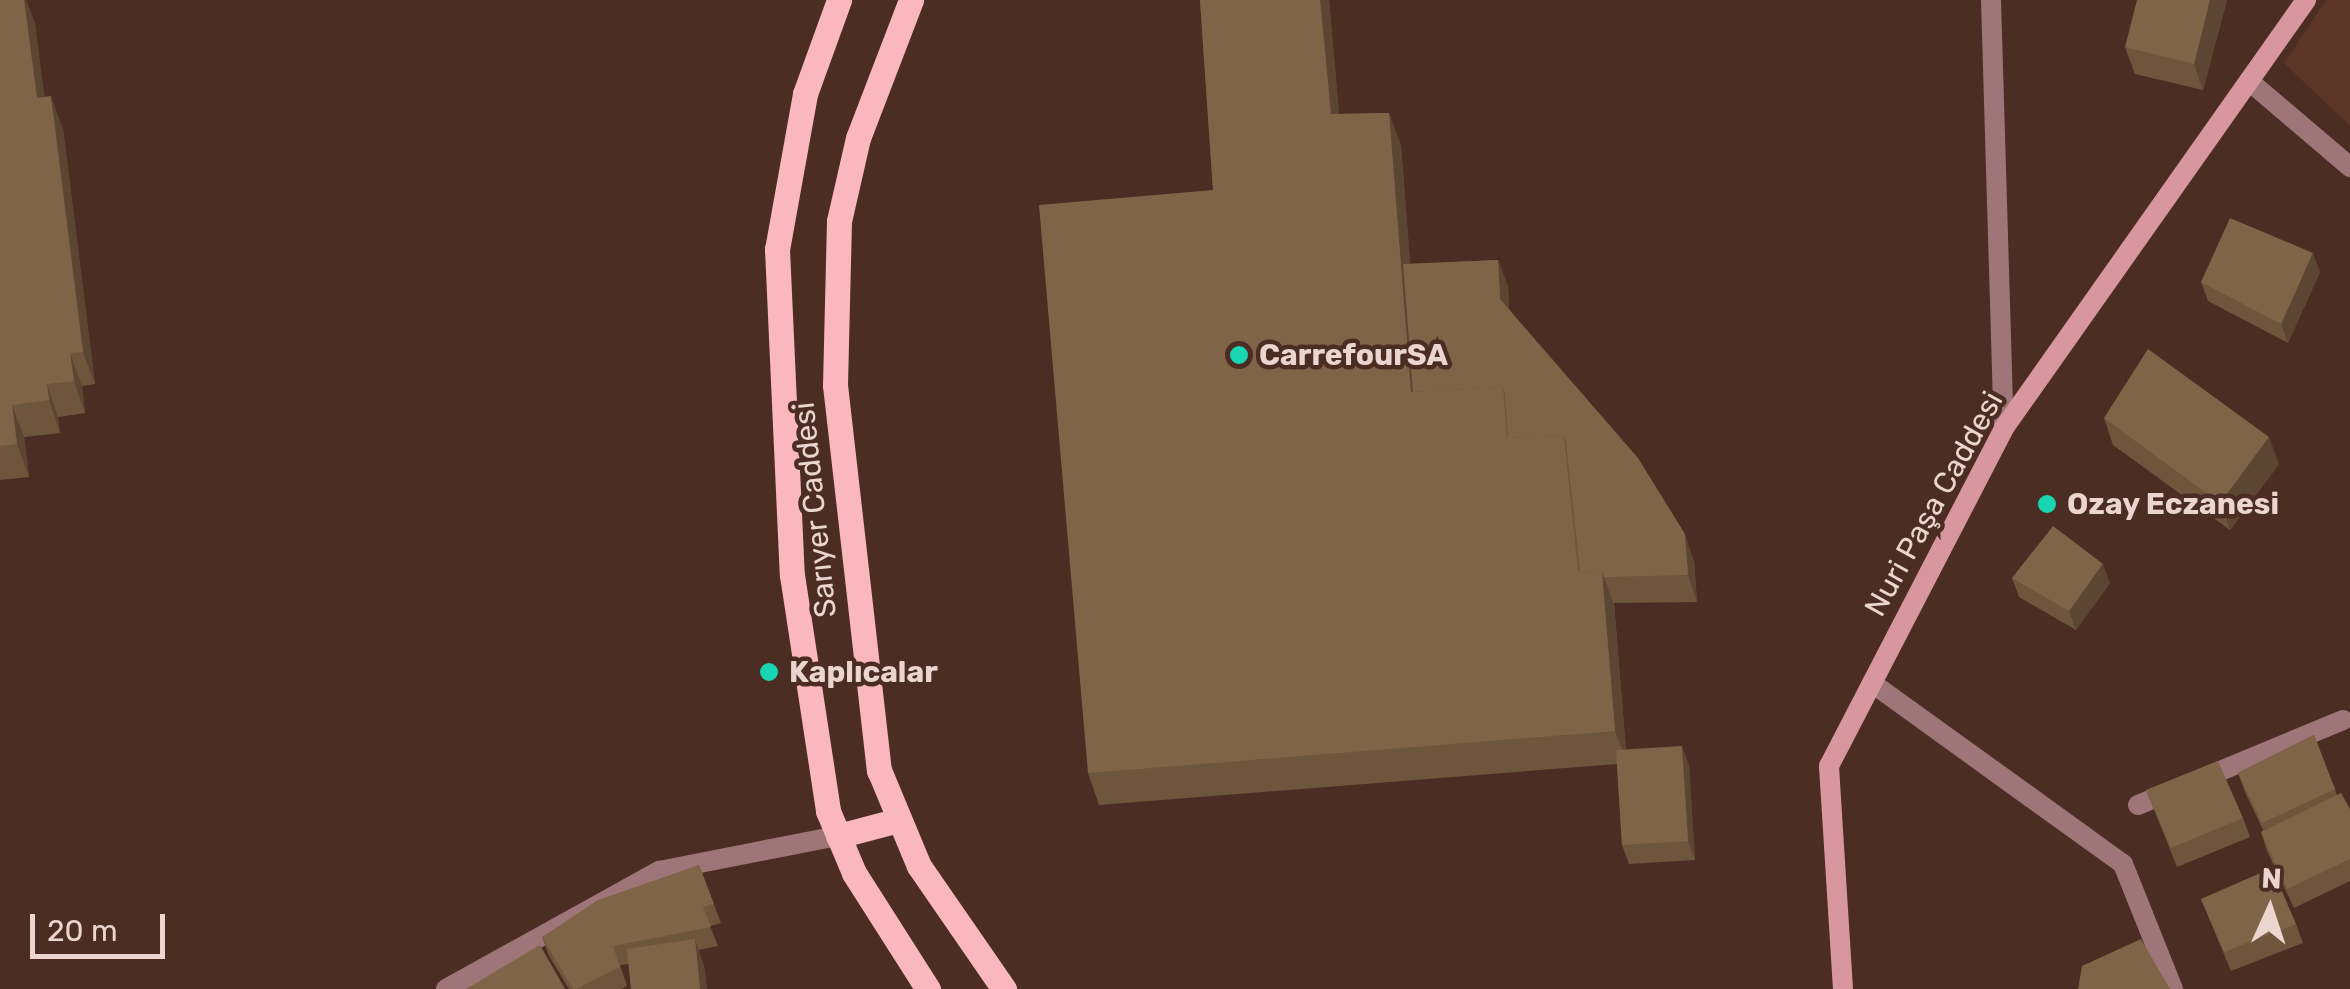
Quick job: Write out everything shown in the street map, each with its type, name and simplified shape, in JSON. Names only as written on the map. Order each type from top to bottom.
[{"type":"main road","name":"Sarıyer Caddesi","points":[[838,0],[786,176],[775,321],[792,576],[816,773],[838,836],[928,989]]},
{"type":"main road","name":"Sarıyer Caddesi","points":[[911,0],[858,138],[832,312],[854,584],[879,770],[895,821],[1004,989]]},
{"type":"main road","points":[[838,836],[895,821]]},
{"type":"street","points":[[1991,0],[2004,428]]},
{"type":"street","name":"Nuri Paşa Caddesi","points":[[1844,989],[1829,766],[2004,428],[2306,0]]},
{"type":"street","points":[[2249,81],[2350,167]]},
{"type":"street","points":[[1872,684],[2123,864],[2173,989]]},
{"type":"street","points":[[2138,804],[2348,723]]},
{"type":"street","points":[[446,989],[660,872],[838,836]]},
{"type":"shaded area","points":[[2326,0],[2350,0],[2350,126],[2284,63]]},
{"type":"building","points":[[0,0],[24,0],[37,98],[51,96],[83,352],[70,353],[74,381],[47,384],[49,400],[12,405],[17,444],[0,446]]},
{"type":"building","name":"CarrefourSA","points":[[1200,0],[1320,0],[1331,114],[1389,113],[1411,392],[1503,387],[1507,438],[1564,436],[1578,571],[1602,572],[1615,731],[1088,773],[1039,205],[1213,190]]},
{"type":"building","points":[[2137,0],[2210,0],[2194,64],[2125,47]]},
{"type":"building","points":[[2230,218],[2313,253],[2281,324],[2201,282]]},
{"type":"building","points":[[1498,260],[1500,299],[1638,458],[1685,534],[1688,575],[1604,577],[1602,572],[1580,571],[1564,436],[1508,438],[1503,387],[1413,392],[1403,264]]},
{"type":"building","points":[[2148,349],[2269,437],[2220,503],[2104,418]]},
{"type":"building","points":[[2053,526],[2103,564],[2069,611],[2012,578]]},
{"type":"building","points":[[2314,735],[2335,789],[2262,823],[2238,773]]},
{"type":"building","points":[[1682,746],[1688,841],[1622,845],[1616,750]]},
{"type":"building","points":[[2218,761],[2243,818],[2171,848],[2146,790]]},
{"type":"building","points":[[2341,793],[2350,809],[2350,859],[2287,889],[2261,832]]},
{"type":"building","points":[[699,865],[714,904],[703,907],[711,927],[613,946],[620,967],[573,989],[542,937],[598,900]]},
{"type":"building","points":[[2272,868],[2296,924],[2224,952],[2201,899]]},
{"type":"building","points":[[695,939],[700,989],[631,989],[627,949]]},
{"type":"building","points":[[2141,939],[2170,989],[2078,989],[2082,966]]},
{"type":"building","points":[[540,945],[565,989],[466,989]]},
{"type":"place","name":"CarrefourSA","points":[[1239,355]]},
{"type":"place","name":"Ozay Eczanesi","points":[[2047,504]]},
{"type":"place","name":"Kaplıcalar","points":[[769,672]]}]
